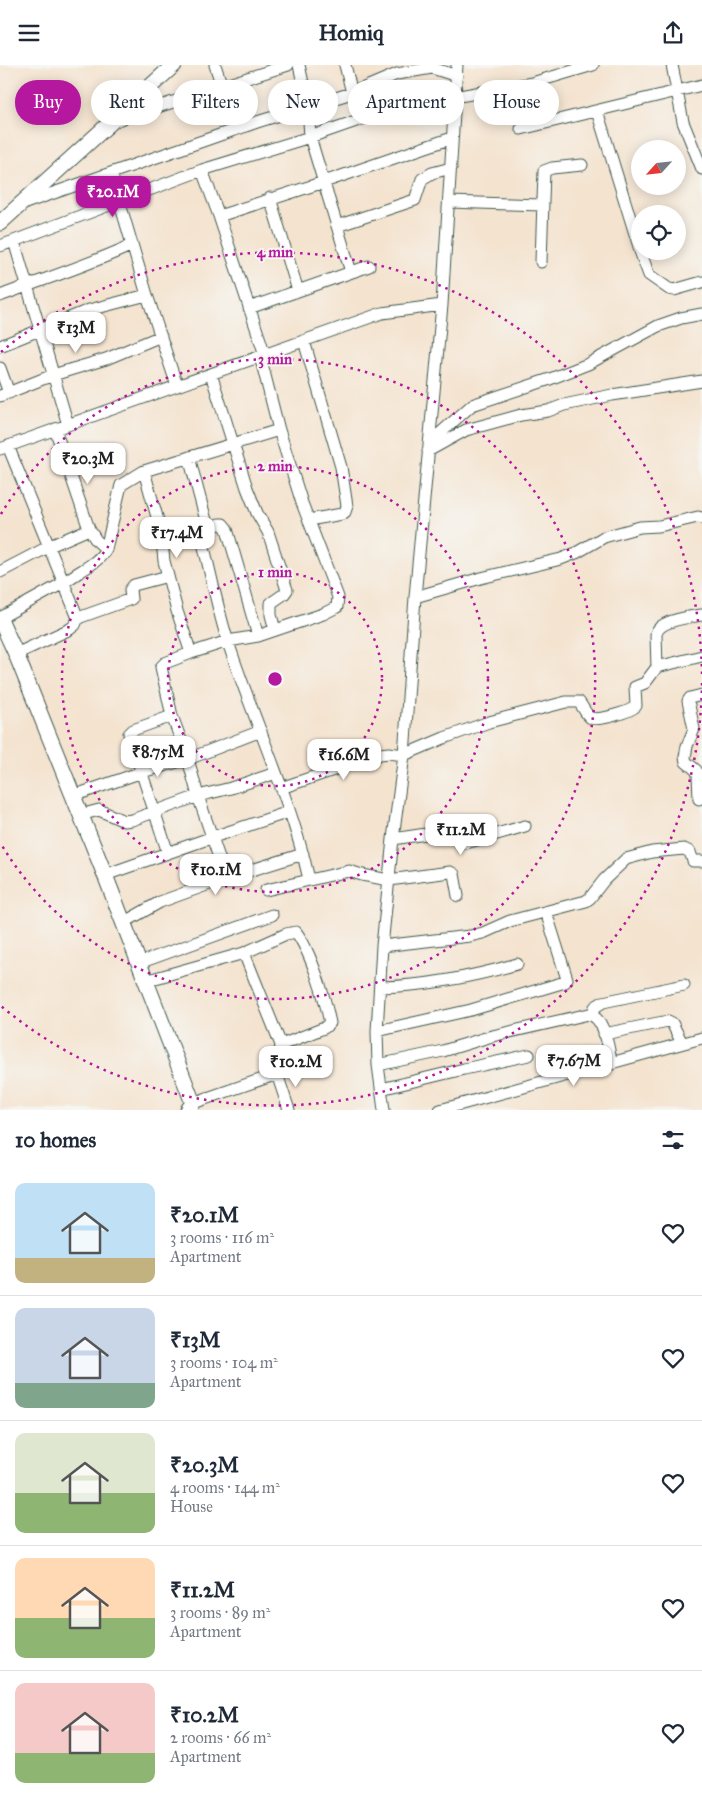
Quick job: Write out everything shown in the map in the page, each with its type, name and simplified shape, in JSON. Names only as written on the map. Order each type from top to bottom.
[{"type":"street","points":[[157,80],[174,65]]},
{"type":"street","points":[[215,65],[220,80]]},
{"type":"street","points":[[238,80],[288,65]]},
{"type":"street","points":[[299,65],[302,80]]},
{"type":"street","points":[[345,65],[349,80]]},
{"type":"street","points":[[464,95],[532,83],[593,65]]},
{"type":"street","points":[[672,65],[683,122],[702,169]]},
{"type":"street","points":[[376,80],[395,70],[432,68],[457,71]]},
{"type":"street","points":[[521,129],[702,85]]},
{"type":"street","points":[[597,111],[631,222]]},
{"type":"street","points":[[20,205],[268,119]]},
{"type":"street","points":[[0,246],[202,170],[348,124]]},
{"type":"street","points":[[0,223],[108,125]]},
{"type":"street","points":[[235,125],[236,129]]},
{"type":"street","points":[[309,125],[310,137],[351,272]]},
{"type":"street","points":[[384,1110],[378,1065],[377,1031],[382,946],[404,755],[415,597],[442,305],[453,125]]},
{"type":"street","points":[[219,216],[452,138]]},
{"type":"street","points":[[541,263],[544,170],[582,165]]},
{"type":"street","points":[[337,226],[415,200],[422,179],[432,173],[451,168]]},
{"type":"street","points":[[202,170],[249,309],[280,430],[338,603],[335,609],[258,636],[228,641],[191,653],[164,663],[160,667],[172,716],[188,759],[198,796],[226,879]]},
{"type":"street","points":[[111,173],[147,295],[177,386]]},
{"type":"street","points":[[270,199],[298,291]]},
{"type":"street","points":[[449,202],[542,205]]},
{"type":"street","points":[[14,241],[68,425]]},
{"type":"street","points":[[0,297],[28,285],[72,271],[132,245]]},
{"type":"street","points":[[643,260],[649,275],[669,289],[702,282]]},
{"type":"street","points":[[249,309],[369,266]]},
{"type":"street","points":[[0,346],[89,310],[147,295]]},
{"type":"street","points":[[78,619],[50,546],[4,447],[382,313],[442,305]]},
{"type":"street","points":[[428,447],[472,405],[588,364],[663,324],[702,314]]},
{"type":"street","points":[[0,368],[5,395],[53,375],[106,359],[161,337]]},
{"type":"street","points":[[304,341],[341,467],[346,506],[342,513],[309,520]]},
{"type":"street","points":[[211,374],[247,488],[257,513],[268,533],[287,589],[284,594],[271,603],[271,615],[275,630]]},
{"type":"street","points":[[428,447],[466,430],[521,415],[548,411],[564,405],[612,395],[702,381]]},
{"type":"street","points":[[55,429],[89,529],[106,549]]},
{"type":"street","points":[[277,1074],[190,1106],[139,963],[105,875],[16,654],[0,619],[65,583],[72,575],[102,557],[106,549],[121,485],[144,471],[280,430]]},
{"type":"street","points":[[189,457],[208,528]]},
{"type":"street","points":[[144,471],[161,531],[168,576],[177,611],[191,653]]},
{"type":"street","points":[[415,597],[481,578],[561,559],[604,537],[640,527],[659,526],[698,517],[702,518]]},
{"type":"street","points":[[258,636],[227,529],[221,524],[203,530],[201,535],[228,641],[276,773],[303,854],[309,879]]},
{"type":"street","points":[[0,572],[50,546],[89,529]]},
{"type":"street","points":[[16,654],[70,629],[78,619],[131,599],[130,590],[134,585],[168,576]]},
{"type":"street","points":[[281,788],[380,754],[404,755],[444,737],[489,722],[566,702],[579,702],[588,716],[596,719],[633,709],[636,705],[635,687],[645,683],[657,667],[656,631],[659,627],[673,621],[702,615]]},
{"type":"street","points":[[657,667],[702,656]]},
{"type":"street","points":[[699,799],[698,775],[696,770],[686,762],[685,757],[694,729],[688,701],[690,698],[702,695]]},
{"type":"street","points":[[168,853],[129,736],[130,732],[172,716]]},
{"type":"street","points":[[73,796],[142,772],[188,759],[261,731]]},
{"type":"street","points":[[80,815],[99,810],[124,821],[132,820],[198,796],[231,788],[276,773]]},
{"type":"street","points":[[105,875],[213,837],[289,813]]},
{"type":"street","points":[[393,839],[446,831],[462,843],[466,843],[525,826]]},
{"type":"street","points":[[382,946],[470,937],[510,921],[586,901],[621,863],[652,852],[684,849],[690,852],[693,861],[702,861]]},
{"type":"street","points":[[123,923],[160,902],[303,854]]},
{"type":"street","points":[[266,890],[350,871],[389,880],[453,873],[456,877],[458,896]]},
{"type":"street","points":[[377,1031],[471,1010],[565,983],[567,979],[546,912]]},
{"type":"street","points":[[139,963],[272,915]]},
{"type":"street","points":[[145,981],[244,953],[286,934],[296,932],[318,979],[329,1024],[281,1045]]},
{"type":"street","points":[[244,953],[281,1045],[277,1074],[289,1110]]},
{"type":"street","points":[[380,987],[414,986],[448,981],[517,964]]},
{"type":"street","points":[[592,1015],[596,1007],[603,1001],[684,985]]},
{"type":"street","points":[[378,1065],[443,1051],[492,1036],[579,1016],[592,1015],[600,1021],[612,1064]]},
{"type":"street","points":[[604,1034],[668,1021],[674,1026],[682,1043]]},
{"type":"street","points":[[440,1110],[702,1038]]},
{"type":"street","points":[[381,1089],[529,1055]]}]
